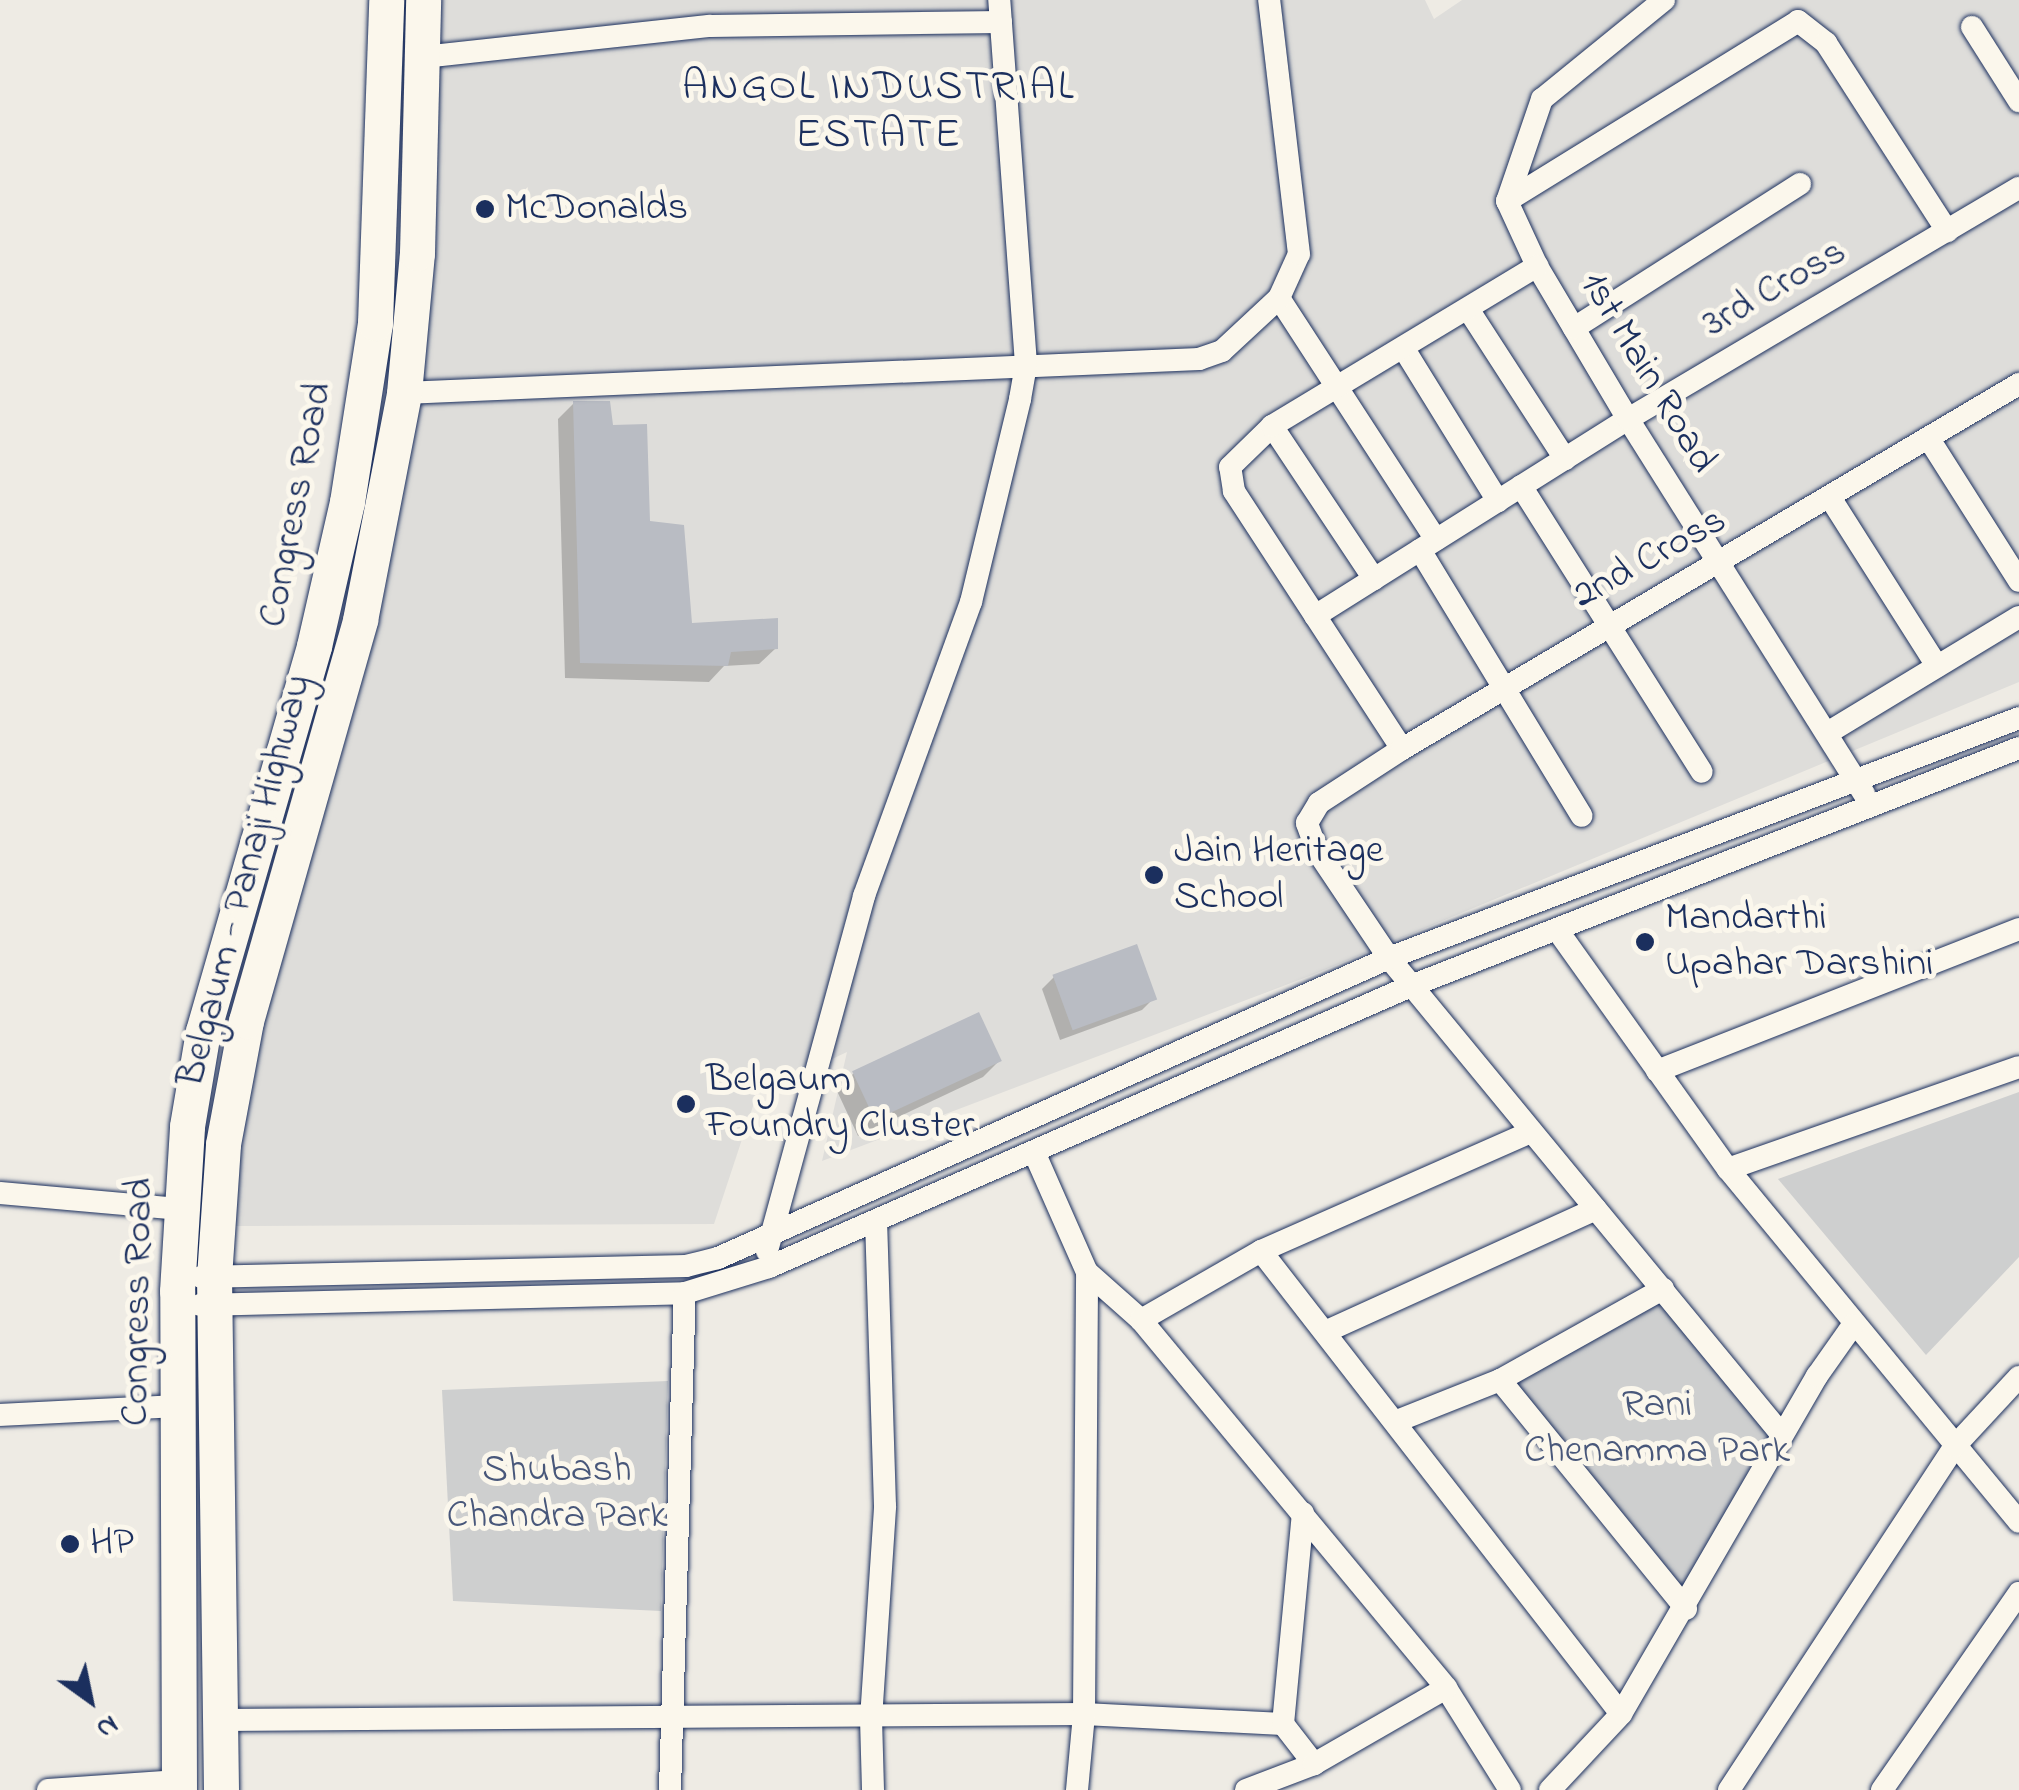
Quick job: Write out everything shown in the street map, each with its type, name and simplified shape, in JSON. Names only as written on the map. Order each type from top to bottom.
[{"type":"highway","name":"Congress Road","points":[[179,1785],[177,1290],[181,1209],[203,1031],[314,646],[347,502],[376,306],[386,0]]},
{"type":"highway","name":"Belgaum - Panaji Highway","points":[[221,1790],[214,1291],[222,1144],[246,1021],[360,620],[404,393],[417,253],[423,0]]},
{"type":"street","points":[[404,393],[1199,358],[1250,332],[1279,298],[1299,254],[1269,0]]},
{"type":"street","points":[[1507,201],[1542,99],[1664,0]]},
{"type":"street","points":[[423,58],[710,26],[1000,11],[1026,364],[971,602],[864,896],[766,1241],[769,1267]]},
{"type":"street","points":[[1507,201],[1798,21],[1826,43],[1947,231]]},
{"type":"street","points":[[1972,26],[2019,101]]},
{"type":"street","points":[[1574,328],[1800,184]]},
{"type":"street","name":"3rd Cross","points":[[1315,616],[1628,418],[2019,188]]},
{"type":"street","name":"1st Main Road","points":[[1507,201],[1574,328],[1829,732],[1870,806]]},
{"type":"street","points":[[1402,749],[1230,479],[1234,456],[1272,426],[1340,390],[1538,266]]},
{"type":"street","points":[[1279,298],[1340,390],[1504,686],[1582,816]]},
{"type":"street","points":[[1468,309],[1565,458]]},
{"type":"street","points":[[1404,349],[1498,501]]},
{"type":"street","name":"2nd Cross","points":[[1389,958],[1308,834],[1319,803],[1608,622],[1722,565],[2019,384]]},
{"type":"street","points":[[1272,426],[1374,579]]},
{"type":"street","points":[[1929,439],[2019,582]]},
{"type":"street","points":[[1521,486],[1702,772]]},
{"type":"street","points":[[1831,499],[1938,666]]},
{"type":"street","points":[[1829,732],[2019,617]]},
{"type":"street","points":[[214,1291],[686,1266],[766,1241],[1389,958],[2019,718]]},
{"type":"street","points":[[177,1290],[686,1293],[769,1267],[1411,986],[2019,748]]},
{"type":"street","points":[[1658,1072],[2019,928]]},
{"type":"street","points":[[1558,931],[1728,1169],[2019,1522]]},
{"type":"street","points":[[1389,958],[1782,1435]]},
{"type":"street","points":[[1728,1169],[2019,1067]]},
{"type":"street","points":[[1141,1320],[1261,1251],[1531,1132]]},
{"type":"street","points":[[1034,1152],[1087,1272],[1084,1714],[1077,1790]]},
{"type":"street","points":[[0,1193],[181,1209]]},
{"type":"street","points":[[1328,1330],[1596,1208]]},
{"type":"street","points":[[873,1790],[871,1719],[885,1506],[876,1221]]},
{"type":"street","points":[[1261,1251],[1328,1330],[1621,1714]]},
{"type":"street","points":[[1087,1272],[1141,1320],[1446,1688],[1510,1790]]},
{"type":"street","points":[[1397,1421],[1500,1380],[1663,1289]]},
{"type":"street","points":[[670,1790],[686,1293]]},
{"type":"street","points":[[1550,1790],[1621,1714],[1686,1609],[1782,1435],[1854,1325]]},
{"type":"street","points":[[1729,1790],[1955,1446],[2019,1376]]},
{"type":"street","points":[[1500,1380],[1686,1609]]},
{"type":"street","points":[[0,1415],[177,1406]]},
{"type":"street","points":[[1303,1513],[1283,1724],[1314,1764]]},
{"type":"street","points":[[1882,1790],[2019,1593]]},
{"type":"street","points":[[1246,1790],[1314,1764],[1446,1688]]},
{"type":"street","points":[[221,1720],[670,1716],[871,1719],[1084,1714],[1283,1724]]},
{"type":"street","points":[[48,1790],[179,1785]]},
{"type":"shaded area","points":[[435,0],[1425,0],[1434,19],[1462,0],[2019,0],[2019,682],[1312,975],[822,1161],[847,1052],[757,1094],[714,1224],[229,1226],[251,1051],[386,588],[421,350]]},
{"type":"green space","points":[[2019,1092],[2019,1257],[1926,1355],[1778,1179]]},
{"type":"green space","name":"Rani Chenamma Park","points":[[1661,1295],[1775,1435],[1684,1599],[1508,1381]]},
{"type":"green space","name":"Shubash Chandra Park","points":[[668,1381],[661,1611],[453,1601],[442,1390]]},
{"type":"building","points":[[573,401],[610,401],[613,425],[647,424],[650,521],[684,525],[692,623],[778,618],[778,649],[731,652],[728,666],[580,663]]},
{"type":"building","points":[[1137,944],[1157,999],[1073,1030],[1052,975]]},
{"type":"building","points":[[979,1012],[1002,1061],[875,1120],[852,1071]]},
{"type":"place","name":"McDonalds","points":[[485,209]]},
{"type":"place","name":"Jain Heritage School","points":[[1154,875]]},
{"type":"place","name":"Mandarthi Upahar Darshini","points":[[1645,942]]},
{"type":"place","name":"Belgaum Foundry Cluster","points":[[686,1104]]},
{"type":"place","name":"HP","points":[[70,1544]]},
{"type":"district","name":"ANGOL INDUSTRIAL ESTATE","points":[[879,112]]}]
